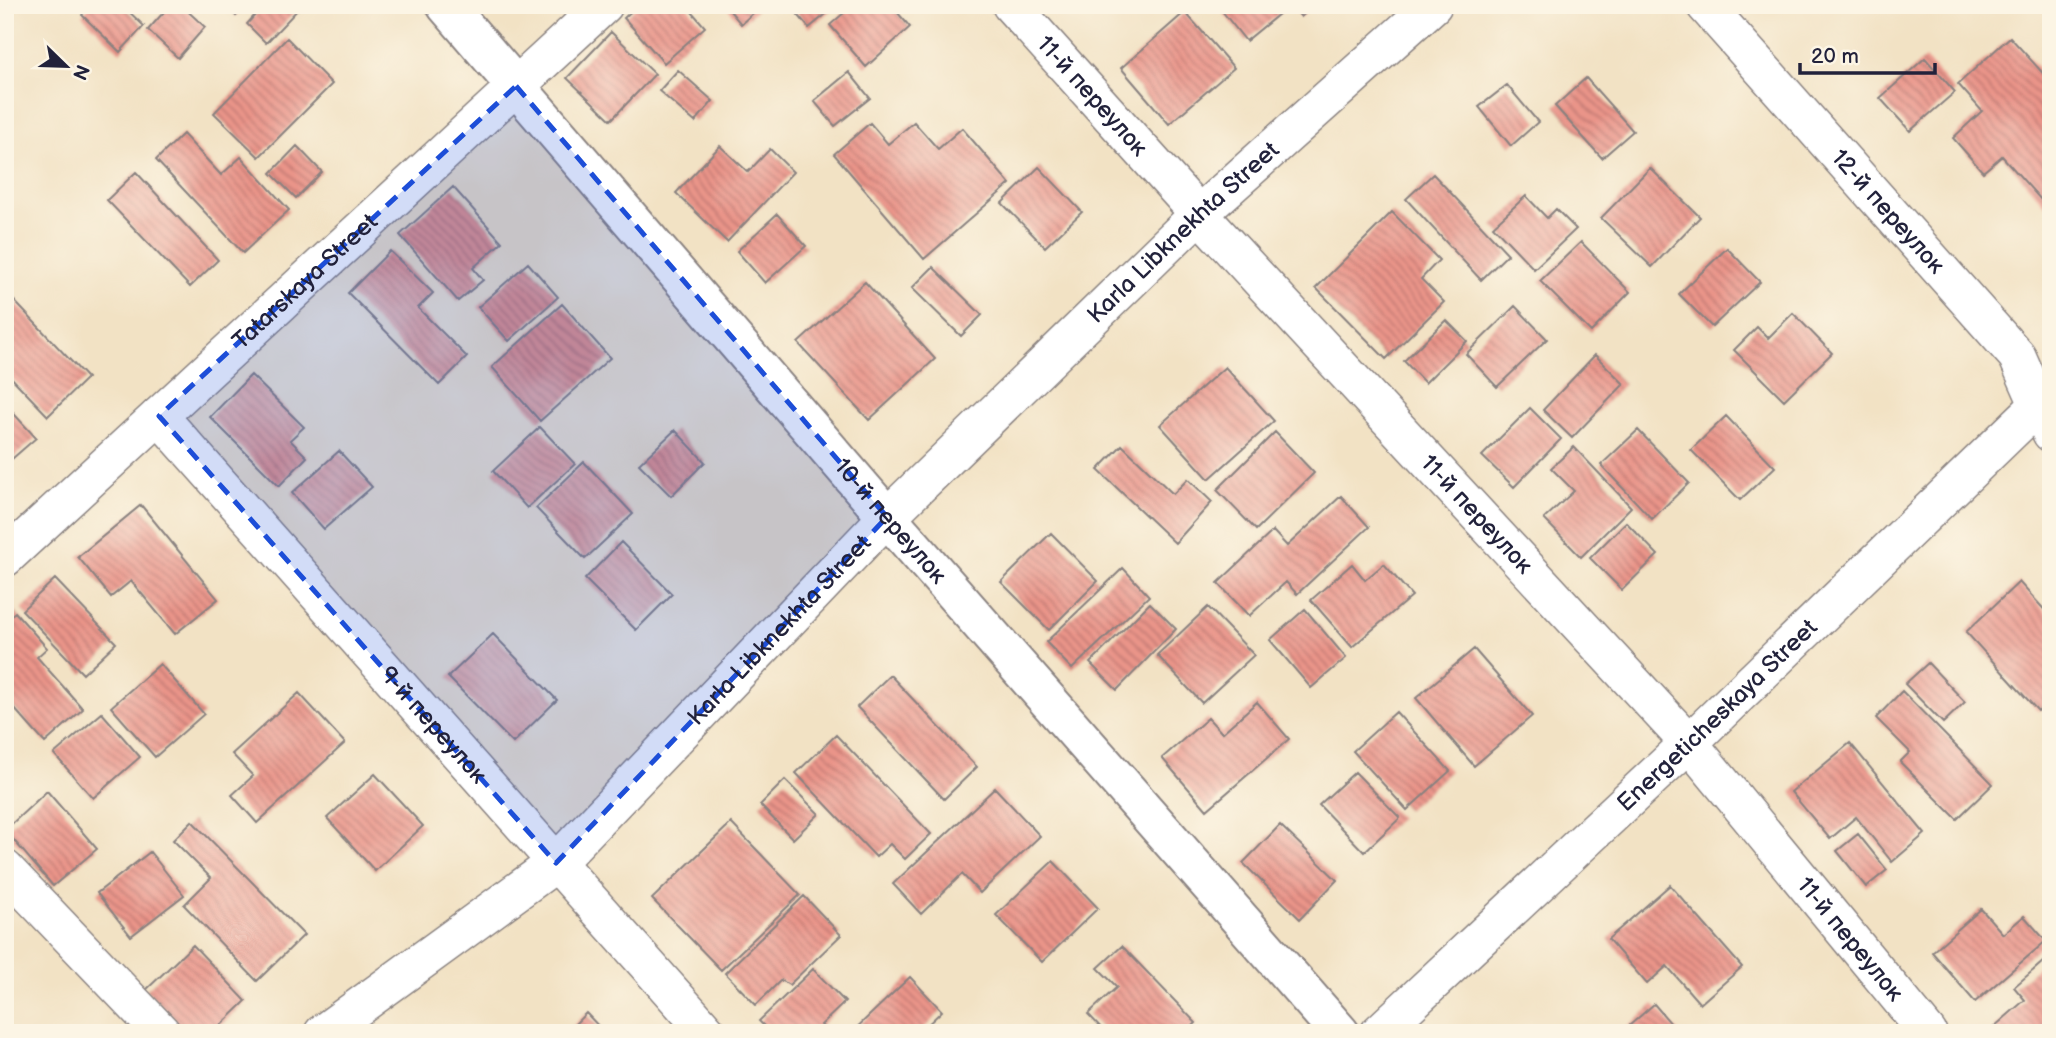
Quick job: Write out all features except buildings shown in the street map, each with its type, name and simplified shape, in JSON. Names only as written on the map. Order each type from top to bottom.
[{"type":"street","name":"10-й переулок","points":[[446,5],[887,517],[1340,1033]]},
{"type":"street","name":"Tatarskaya Street","points":[[5,558],[604,5]]},
{"type":"street","name":"11-й переулок","points":[[1011,5],[1199,214],[1689,743],[1928,1033]]},
{"type":"street","name":"Karla Libknekhta Street","points":[[323,1033],[556,863],[887,517],[1199,214],[1433,5]]},
{"type":"street","name":"12-й переулок","points":[[1706,5],[2017,356],[2046,410]]},
{"type":"street","name":"Energeticheskaya Street","points":[[1379,1033],[2046,410]]},
{"type":"street","name":"9-й переулок","points":[[159,416],[708,1033]]},
{"type":"street","points":[[5,869],[162,1033]]},
{"type":"highlighted area","points":[[516,86],[887,517],[556,863],[159,416]]}]
